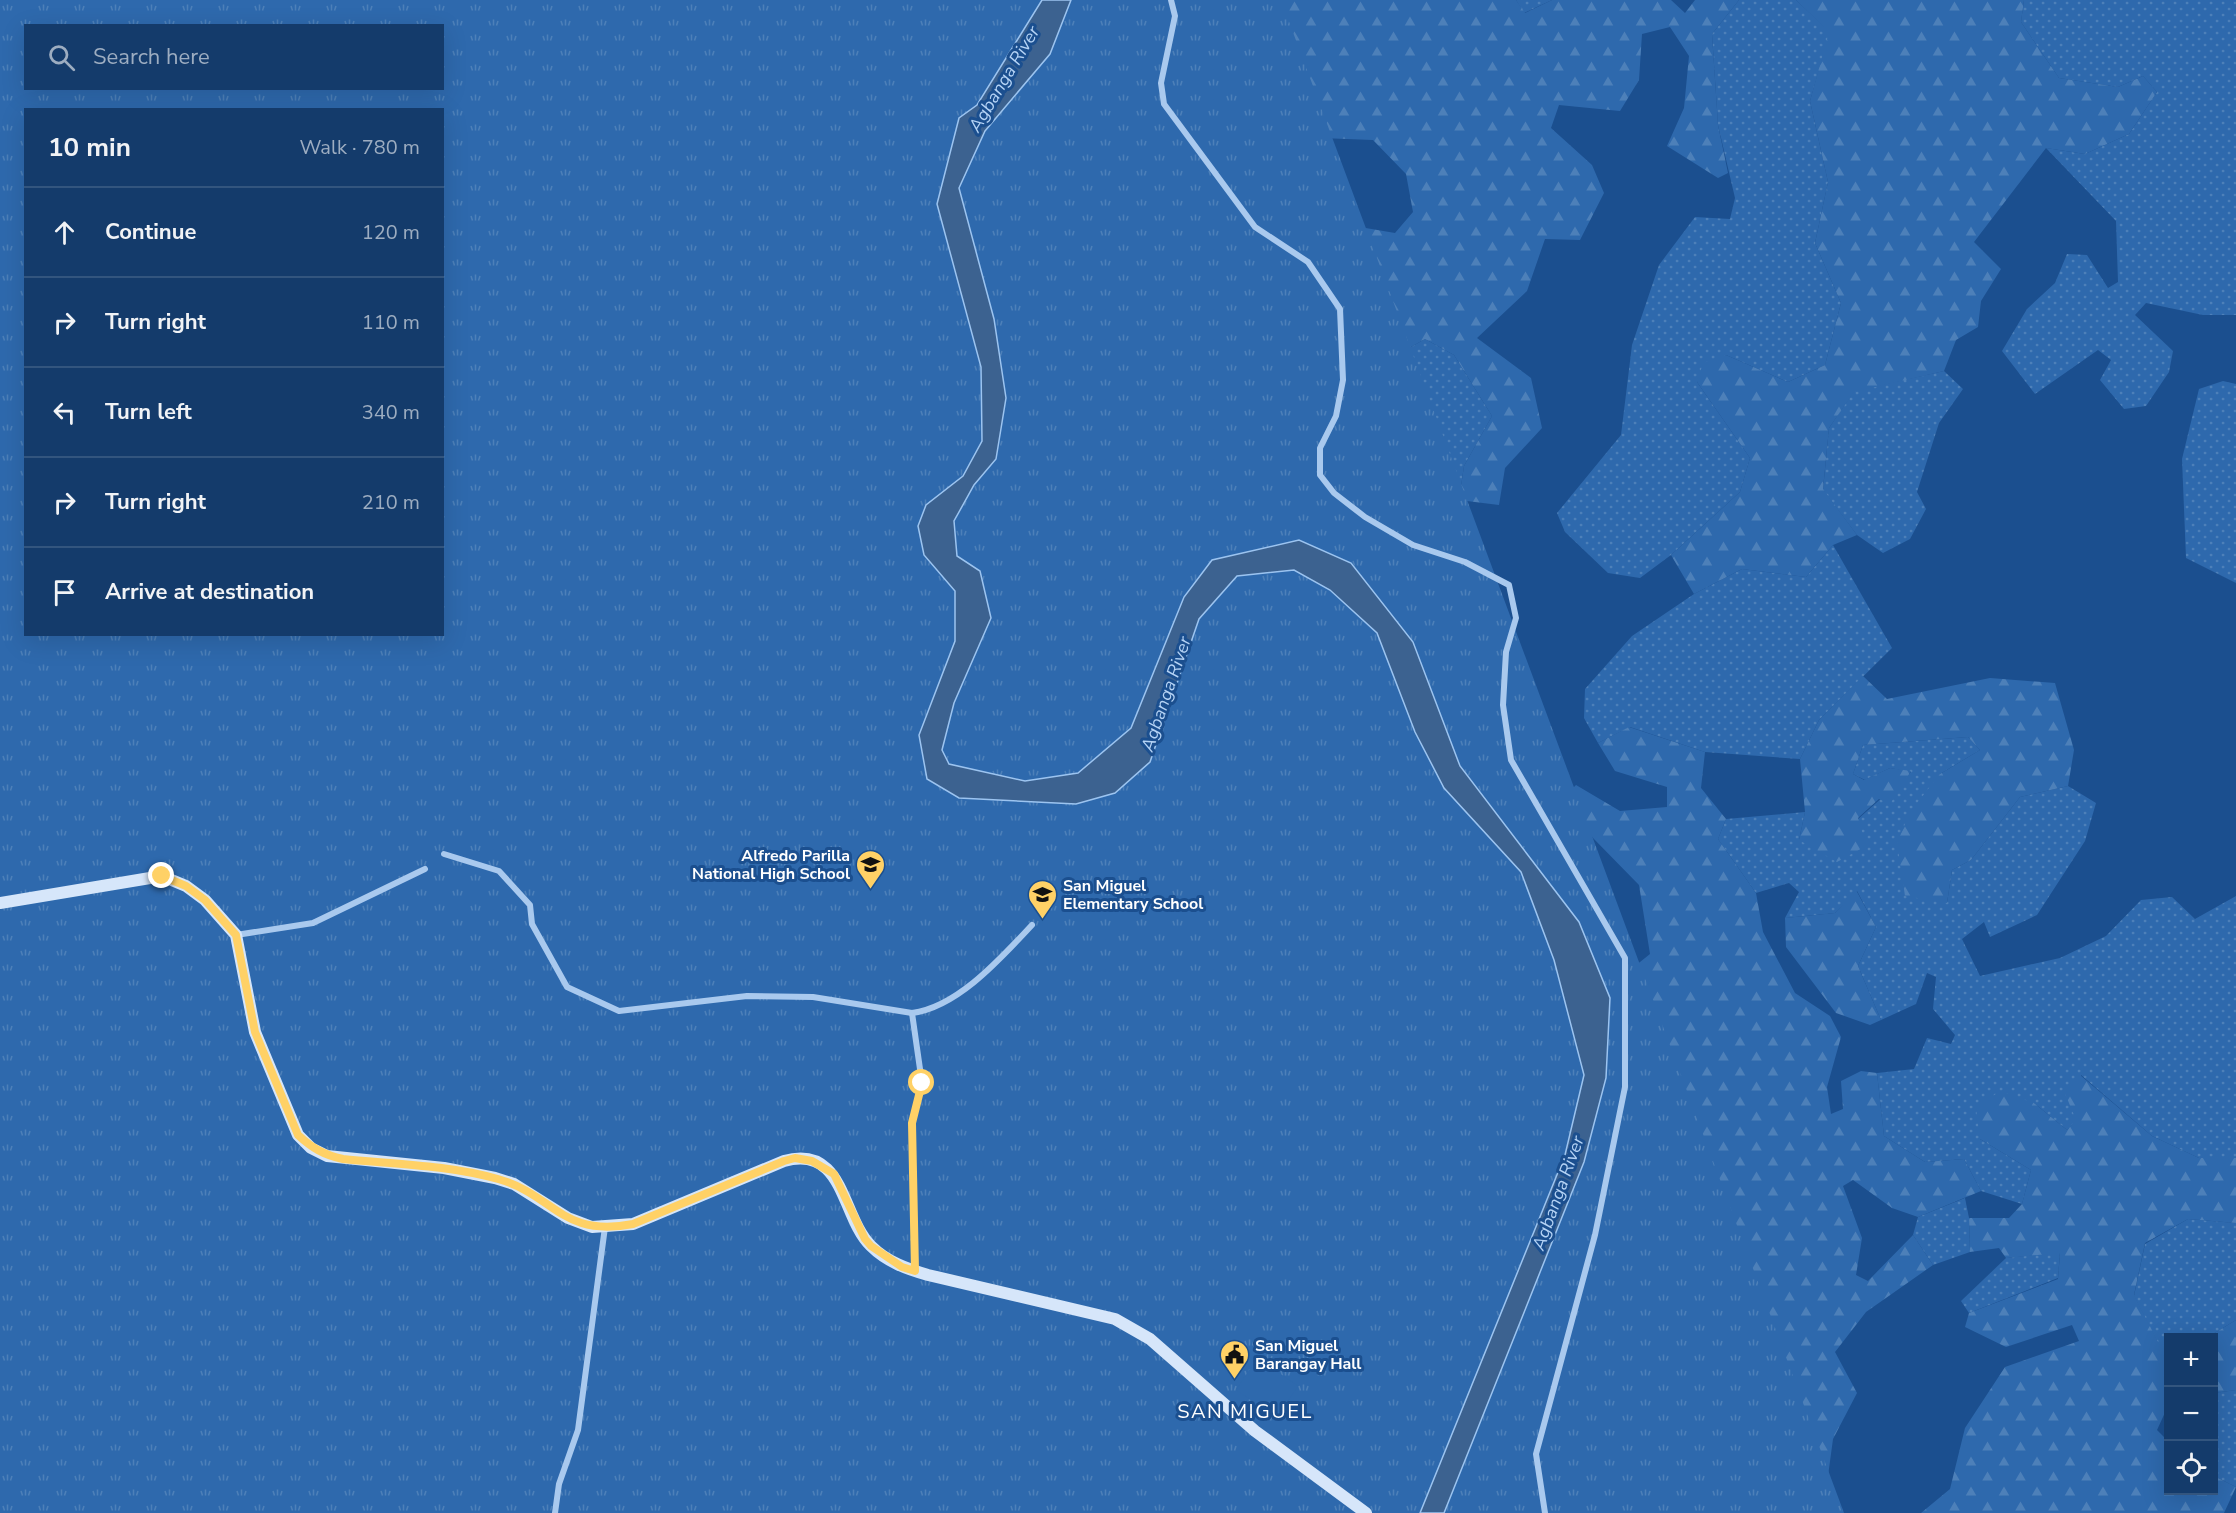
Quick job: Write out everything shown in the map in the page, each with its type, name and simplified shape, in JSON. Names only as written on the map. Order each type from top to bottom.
[{"type":"main road","points":[[0,903],[162,876],[186,886],[205,900],[236,935],[255,1032],[298,1135],[311,1148],[327,1156],[444,1168],[495,1178],[514,1184],[582,1226],[605,1227],[633,1224],[724,1184],[795,1158],[812,1161],[834,1174],[865,1239],[885,1257],[915,1271],[1115,1318],[1132,1327],[1150,1339],[1255,1431],[1364,1512]]},
{"type":"street","points":[[1171,0],[1175,16],[1161,83],[1164,104],[1255,227],[1308,262],[1340,309],[1343,380],[1336,416],[1320,448],[1320,475],[1334,493],[1365,517],[1413,545],[1465,562],[1509,585],[1516,618],[1506,652],[1503,705],[1511,760],[1625,958],[1625,1087],[1595,1235],[1536,1454],[1545,1513]]},
{"type":"street","points":[[444,854],[500,872],[530,905],[532,924],[567,987],[619,1011],[758,996],[813,996],[912,1013],[928,1011],[987,972],[1032,926]]},
{"type":"street","points":[[236,935],[314,923],[425,869]]},
{"type":"street","points":[[912,1013],[922,1083],[912,1123],[915,1271]]},
{"type":"street","points":[[555,1513],[559,1484],[578,1430],[605,1227]]},
{"type":"green space","points":[[0,0],[1281,0],[1844,1513],[0,1513]]},
{"type":"green space","points":[[1232,0],[1516,0],[1525,13],[1552,0],[1671,0],[1685,13],[1695,0],[1739,0],[1712,34],[1718,125],[1728,173],[1718,178],[1667,146],[1684,108],[1689,56],[1670,27],[1642,34],[1639,80],[1620,111],[1559,105],[1551,128],[1592,165],[1604,193],[1580,240],[1545,239],[1527,291],[1477,338],[1531,378],[1542,428],[1505,468],[1499,505],[1459,500],[1464,466],[1492,416],[1454,355],[1425,339],[1395,356],[1348,225],[1395,233],[1413,212],[1406,174],[1373,140],[1321,138]]},
{"type":"green space","points":[[1516,0],[1552,0],[1524,13]]},
{"type":"green space","points":[[1739,0],[1796,0],[1830,32],[1810,101],[1828,182],[1815,243],[1841,303],[1825,365],[1788,382],[1726,355],[1697,382],[1750,458],[1740,492],[1671,555],[1640,578],[1608,573],[1565,532],[1557,513],[1621,435],[1632,345],[1659,265],[1695,217],[1730,219],[1735,198],[1718,125],[1712,34]]},
{"type":"green space","points":[[1796,0],[2024,0],[2021,22],[2059,78],[2118,87],[2143,76],[2157,92],[2129,134],[2085,154],[2046,148],[1974,242],[2001,269],[1981,301],[1978,327],[1956,340],[1944,371],[1854,392],[1829,428],[1823,489],[1857,535],[1833,545],[1806,577],[1742,569],[1694,594],[1671,555],[1740,492],[1750,458],[1697,382],[1703,363],[1726,355],[1788,382],[1825,365],[1841,303],[1815,243],[1828,182],[1810,101],[1829,32]]},
{"type":"green space","points":[[2024,0],[2236,0],[2236,315],[2203,315],[2146,303],[2135,315],[2173,351],[2169,372],[2146,406],[2124,409],[2100,380],[2111,360],[2098,350],[2035,394],[2002,351],[2027,309],[2055,283],[2067,254],[2087,255],[2108,288],[2118,282],[2116,221],[2046,148],[2085,154],[2129,134],[2157,92],[2143,76],[2118,87],[2059,78],[2021,22]]},
{"type":"green space","points":[[1425,339],[1454,355],[1492,416],[1464,466],[1459,500],[1395,356]]},
{"type":"green space","points":[[1944,371],[1963,389],[1939,423],[1917,492],[1926,509],[1910,539],[1883,553],[1857,535],[1823,490],[1829,428],[1854,391]]},
{"type":"green space","points":[[2223,381],[2236,384],[2236,583],[2186,558],[2182,459],[2199,389]]},
{"type":"green space","points":[[1833,545],[1892,648],[1819,720],[1800,759],[1705,752],[1630,727],[1598,743],[1584,718],[1585,689],[1632,636],[1694,594],[1742,569],[1806,577]]},
{"type":"green space","points":[[1863,676],[1887,699],[1990,678],[2055,683],[2074,750],[2068,786],[2020,797],[1971,860],[1952,870],[1947,903],[1905,896],[1897,843],[1910,812],[1940,774],[1980,750],[1968,737],[1863,745],[1853,774],[1864,780],[1890,768],[1911,771],[1890,804],[1879,799],[1858,818],[1866,846],[1837,862],[1799,840],[1805,812],[1800,759],[1819,720]]},
{"type":"green space","points":[[1629,727],[1705,752],[1701,788],[1726,819],[1718,839],[1756,893],[1763,932],[1795,993],[1830,1016],[1841,1037],[1827,1087],[1831,1114],[1843,1109],[1841,1081],[1861,1071],[1877,1073],[1884,1136],[1925,1162],[1964,1159],[1981,1191],[1918,1217],[1892,1208],[1853,1180],[1843,1186],[1862,1238],[1856,1275],[1868,1281],[1913,1235],[1933,1265],[1866,1312],[1835,1352],[1857,1393],[1833,1439],[1823,1513],[1635,966],[1650,954],[1639,885],[1593,838],[1563,798],[1576,785],[1620,811],[1667,807],[1667,787],[1615,771],[1598,743]]},
{"type":"green space","points":[[1968,737],[1980,750],[1940,774],[1947,903],[1952,870],[1971,860],[2020,797],[2068,786],[2096,803],[2085,841],[2037,915],[1990,937],[1984,922],[1962,939],[1980,976],[2060,958],[2106,936],[2141,900],[2172,897],[2195,919],[2236,896],[2236,1158],[2199,1158],[2152,1136],[2081,1075],[2076,1121],[2067,1130],[2034,1103],[1980,1139],[2031,1170],[2022,1204],[1981,1191],[1964,1159],[1925,1162],[1884,1136],[1877,1073],[1914,1069],[1927,1038],[1951,1044],[1955,1035],[1933,1009],[1936,977],[1927,973],[1916,1004],[1881,1020],[1858,966],[1876,927],[1857,891],[1835,913],[1785,918],[1799,892],[1789,883],[1756,893],[1718,839],[1726,819],[1805,812],[1799,840],[1858,819],[1911,772],[1890,768],[1865,780],[1853,774],[1863,745]]},
{"type":"green space","points":[[1856,890],[1876,927],[1858,966],[1881,1020],[1870,1025],[1836,1013],[1786,947],[1785,918],[1835,913]]},
{"type":"green space","points":[[2080,1075],[2152,1136],[2199,1158],[2236,1158],[2236,1223],[2188,1219],[2145,1243],[2134,1295],[2158,1342],[2164,1342],[2164,1415],[2157,1430],[2164,1437],[2164,1495],[2218,1495],[2218,1478],[2236,1487],[2224,1513],[1921,1513],[1950,1489],[1965,1428],[2005,1367],[2079,1341],[2072,1325],[2006,1347],[1965,1327],[1969,1313],[2058,1279],[2060,1253],[2006,1258],[1999,1248],[1970,1252],[1969,1218],[2009,1218],[2022,1204],[2031,1170],[1980,1139],[1976,1108],[2000,1091],[2034,1103],[2067,1130],[2076,1120],[2064,1091]]},
{"type":"green space","points":[[1965,1198],[1969,1218],[1970,1252],[1933,1265],[1913,1235],[1918,1217]]},
{"type":"green space","points":[[2188,1219],[2236,1223],[2236,1320],[2215,1333],[2164,1333],[2164,1342],[2158,1343],[2134,1296],[2145,1244]]},
{"type":"green space","points":[[2060,1252],[2058,1278],[1969,1313],[1961,1301],[2006,1258]]},
{"type":"green space","points":[[2236,1320],[2236,1390],[2218,1392],[2218,1333],[2215,1333]]},
{"type":"green space","points":[[1257,1358],[1298,1386],[1277,1417],[1236,1390]]},
{"type":"green space","points":[[2236,1390],[2236,1487],[2218,1478],[2218,1392]]},
{"type":"water","name":"Agbanga River","points":[[1042,0],[1071,0],[1050,54],[985,131],[959,188],[994,319],[1006,398],[996,459],[974,485],[954,521],[957,556],[980,571],[991,618],[954,703],[942,750],[949,764],[1025,781],[1078,773],[1131,728],[1184,597],[1212,560],[1299,540],[1351,563],[1413,642],[1460,766],[1579,922],[1610,998],[1606,1078],[1584,1162],[1444,1513],[1420,1513],[1565,1155],[1584,1075],[1554,960],[1521,872],[1444,788],[1415,732],[1377,633],[1330,590],[1294,570],[1237,576],[1199,619],[1150,762],[1115,793],[1076,804],[959,798],[927,779],[919,735],[955,641],[955,591],[924,555],[918,526],[926,505],[963,476],[982,441],[981,367],[937,204],[959,118],[977,105]]},
{"type":"place","name":"Alfredo Parilla National High School","points":[[871,890]]},
{"type":"place","name":"San Miguel Elementary School","points":[[1042,920]]},
{"type":"place","name":"San Miguel Barangay Hall","points":[[1234,1380]]},
{"type":"district","name":"SAN MIGUEL","points":[[1245,1411]]},
{"type":"route","points":[[162,876],[186,886],[205,900],[236,935],[255,1032],[298,1135],[311,1148],[327,1156],[343,1159],[444,1168],[495,1178],[514,1184],[582,1226],[619,1227],[633,1224],[724,1184],[795,1158],[812,1161],[834,1174],[865,1239],[885,1257],[902,1267],[915,1271],[912,1123],[922,1083]]}]
